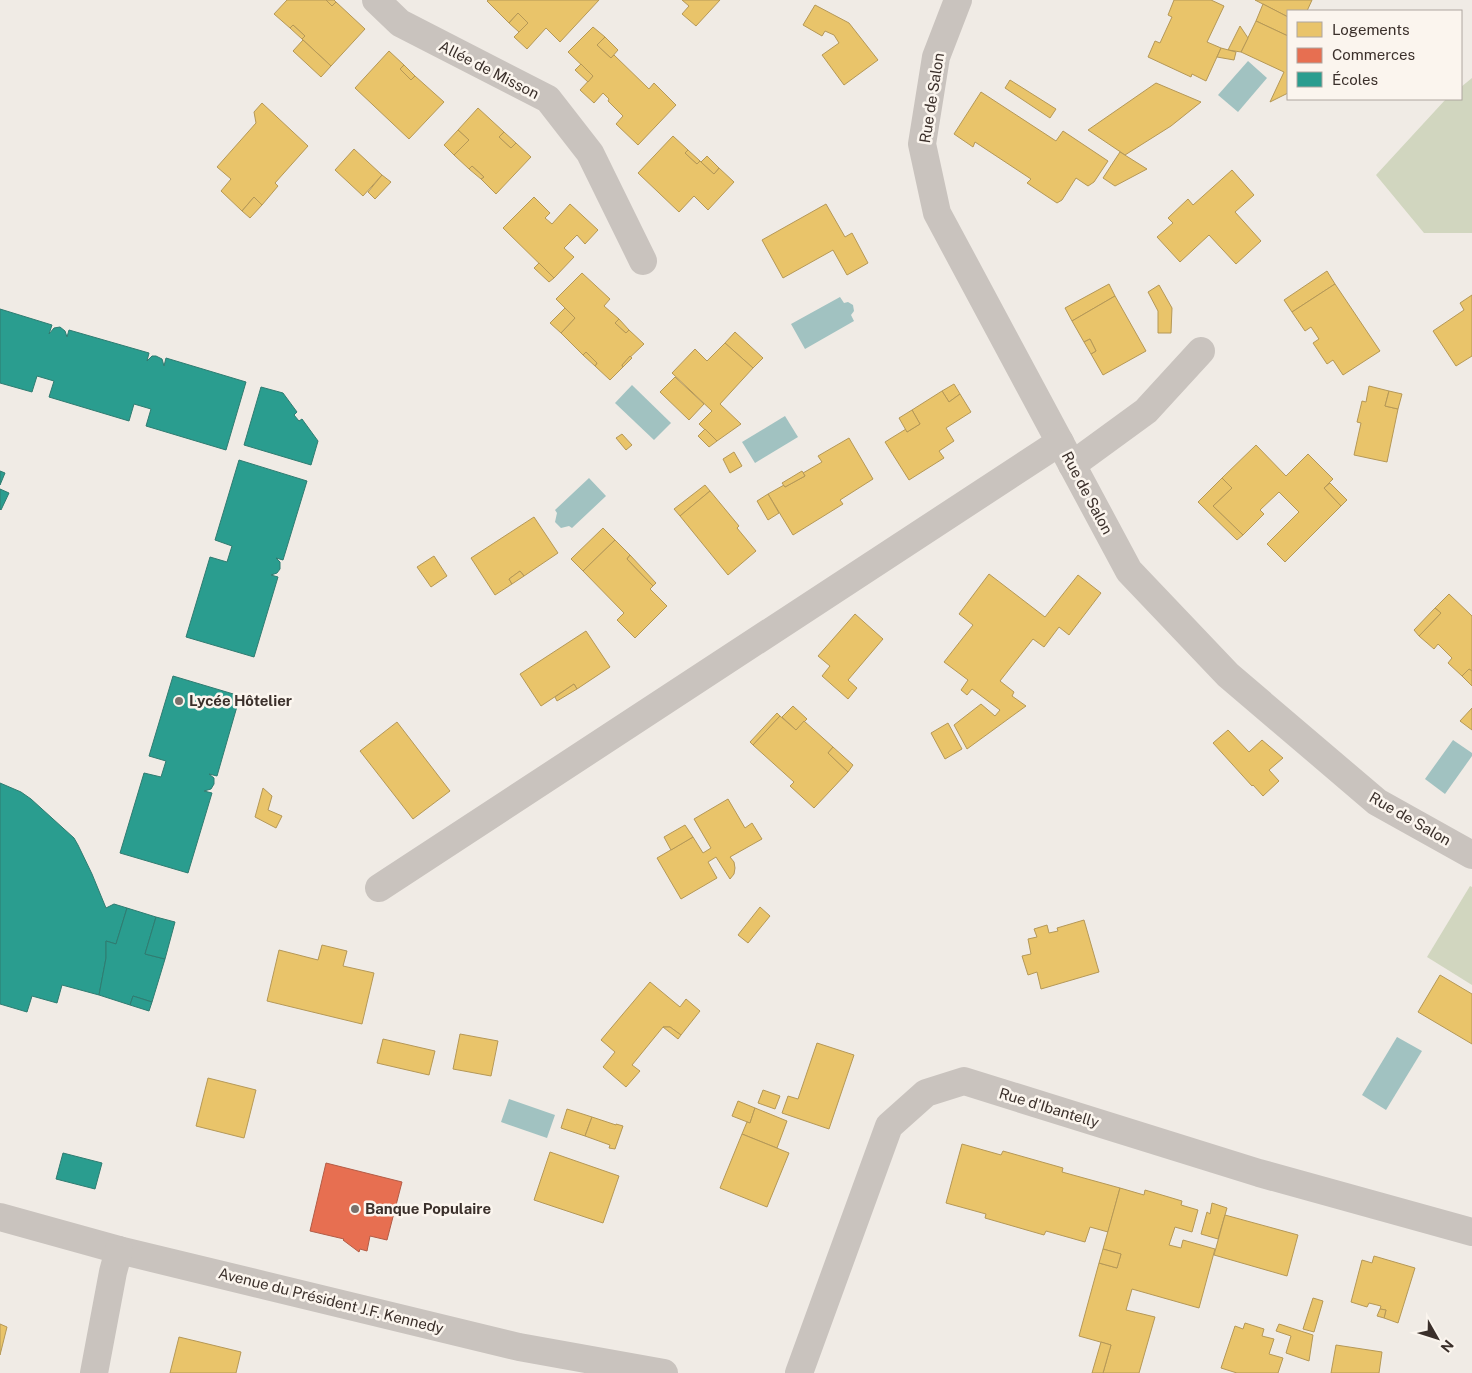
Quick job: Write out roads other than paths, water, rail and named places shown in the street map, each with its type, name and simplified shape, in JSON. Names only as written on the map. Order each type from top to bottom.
[{"type":"street","name":"Allée de Misson","points":[[376,0],[400,24],[548,99],[590,153],[643,261]]},
{"type":"street","name":"Rue de Salon","points":[[958,0],[936,57],[922,144],[937,213],[1129,571],[1228,675],[1377,802],[1472,854]]},
{"type":"street","points":[[379,888],[1066,454],[1146,411],[1201,351]]},
{"type":"street","name":"Rue d'Ibantelly","points":[[799,1373],[889,1126],[926,1093],[964,1081],[1259,1173],[1472,1232]]},
{"type":"street","name":"Avenue du Président J.F. Kennedy","points":[[0,1217],[119,1250],[520,1347],[664,1373]]},
{"type":"street","points":[[94,1373],[119,1250]]},
{"type":"water","points":[[1248,61],[1267,78],[1238,112],[1218,95]]},
{"type":"water","points":[[840,297],[844,303],[848,302],[853,305],[854,311],[851,315],[854,321],[805,349],[791,324]]},
{"type":"water","points":[[632,385],[671,423],[654,440],[615,403]]},
{"type":"water","points":[[785,416],[798,437],[755,463],[742,442]]},
{"type":"water","points":[[589,478],[606,496],[572,528],[569,526],[561,528],[555,522],[557,513],[555,510]]},
{"type":"water","points":[[1453,740],[1472,753],[1472,756],[1445,794],[1425,779]]},
{"type":"water","points":[[1397,1037],[1422,1051],[1386,1110],[1362,1095]]},
{"type":"water","points":[[509,1099],[555,1115],[547,1138],[501,1122]]},
{"type":"place","name":"Lycée Hôtelier","points":[[179,701]]},
{"type":"place","name":"Banque Populaire","points":[[355,1209]]}]
